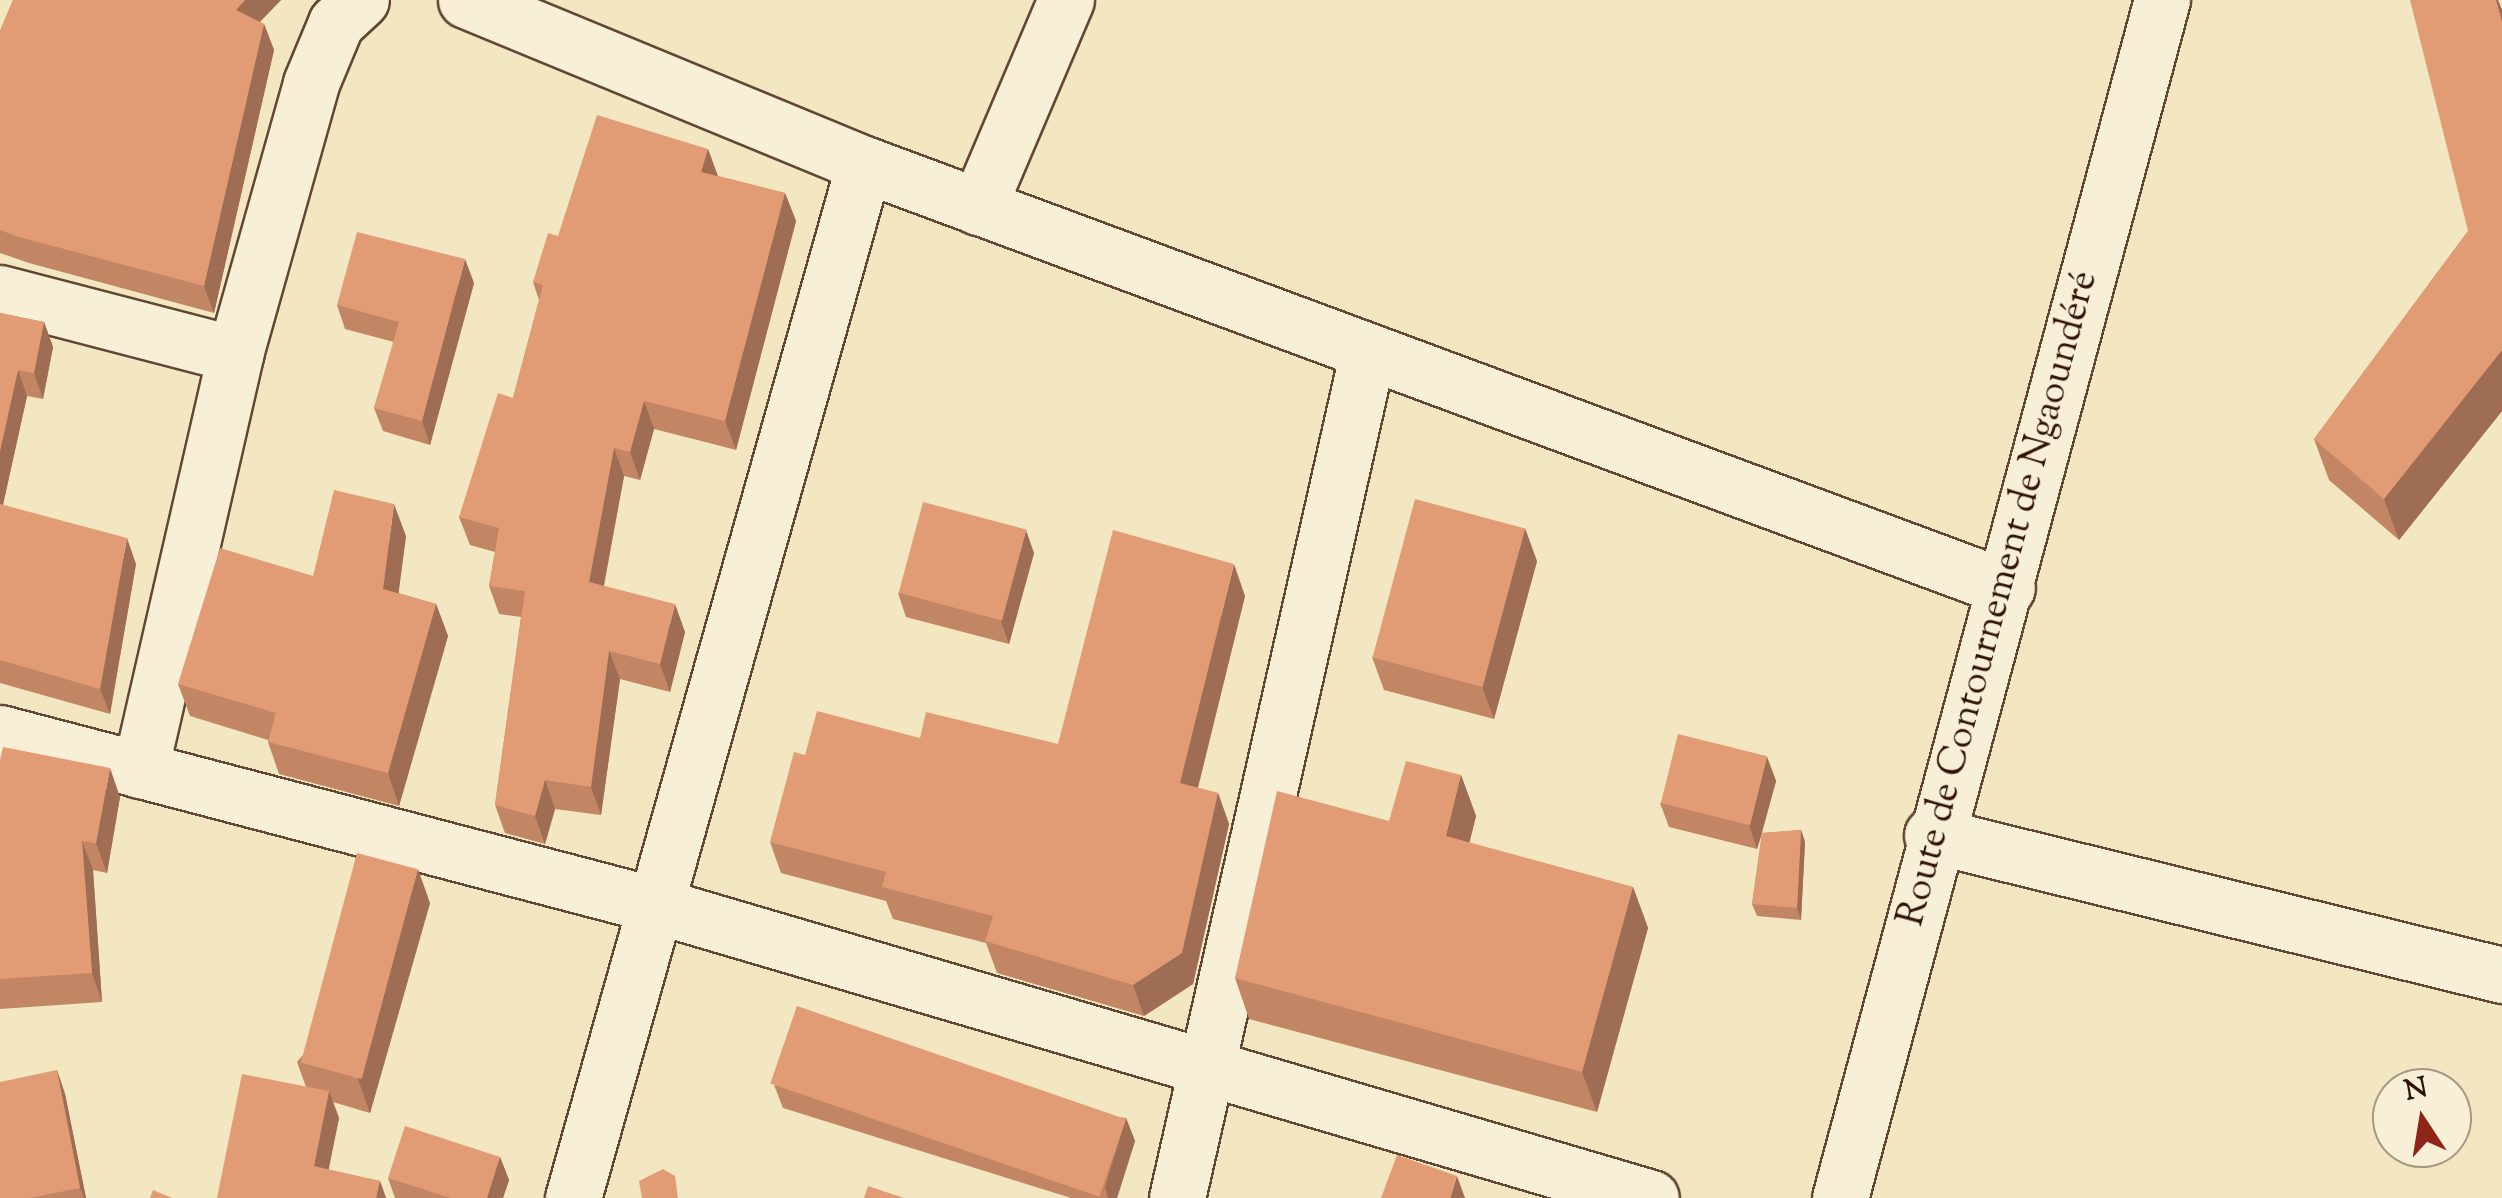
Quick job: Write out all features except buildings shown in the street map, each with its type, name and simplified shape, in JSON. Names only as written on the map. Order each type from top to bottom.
[{"type":"street","points":[[140,770],[235,354],[311,83],[336,23],[361,0]]},
{"type":"street","points":[[466,0],[864,164],[2007,588]]},
{"type":"street","points":[[978,207],[1066,0]]},
{"type":"street","name":"Route de Contournement de Ngaoundéré","points":[[1840,1198],[1932,835],[2007,588],[2162,0]]},
{"type":"street","points":[[573,1198],[864,164]]},
{"type":"street","points":[[0,292],[235,354]]},
{"type":"street","points":[[1177,1198],[1210,1068],[1368,351]]},
{"type":"street","points":[[0,733],[654,904],[1651,1198]]},
{"type":"street","points":[[1932,835],[2502,975]]}]
